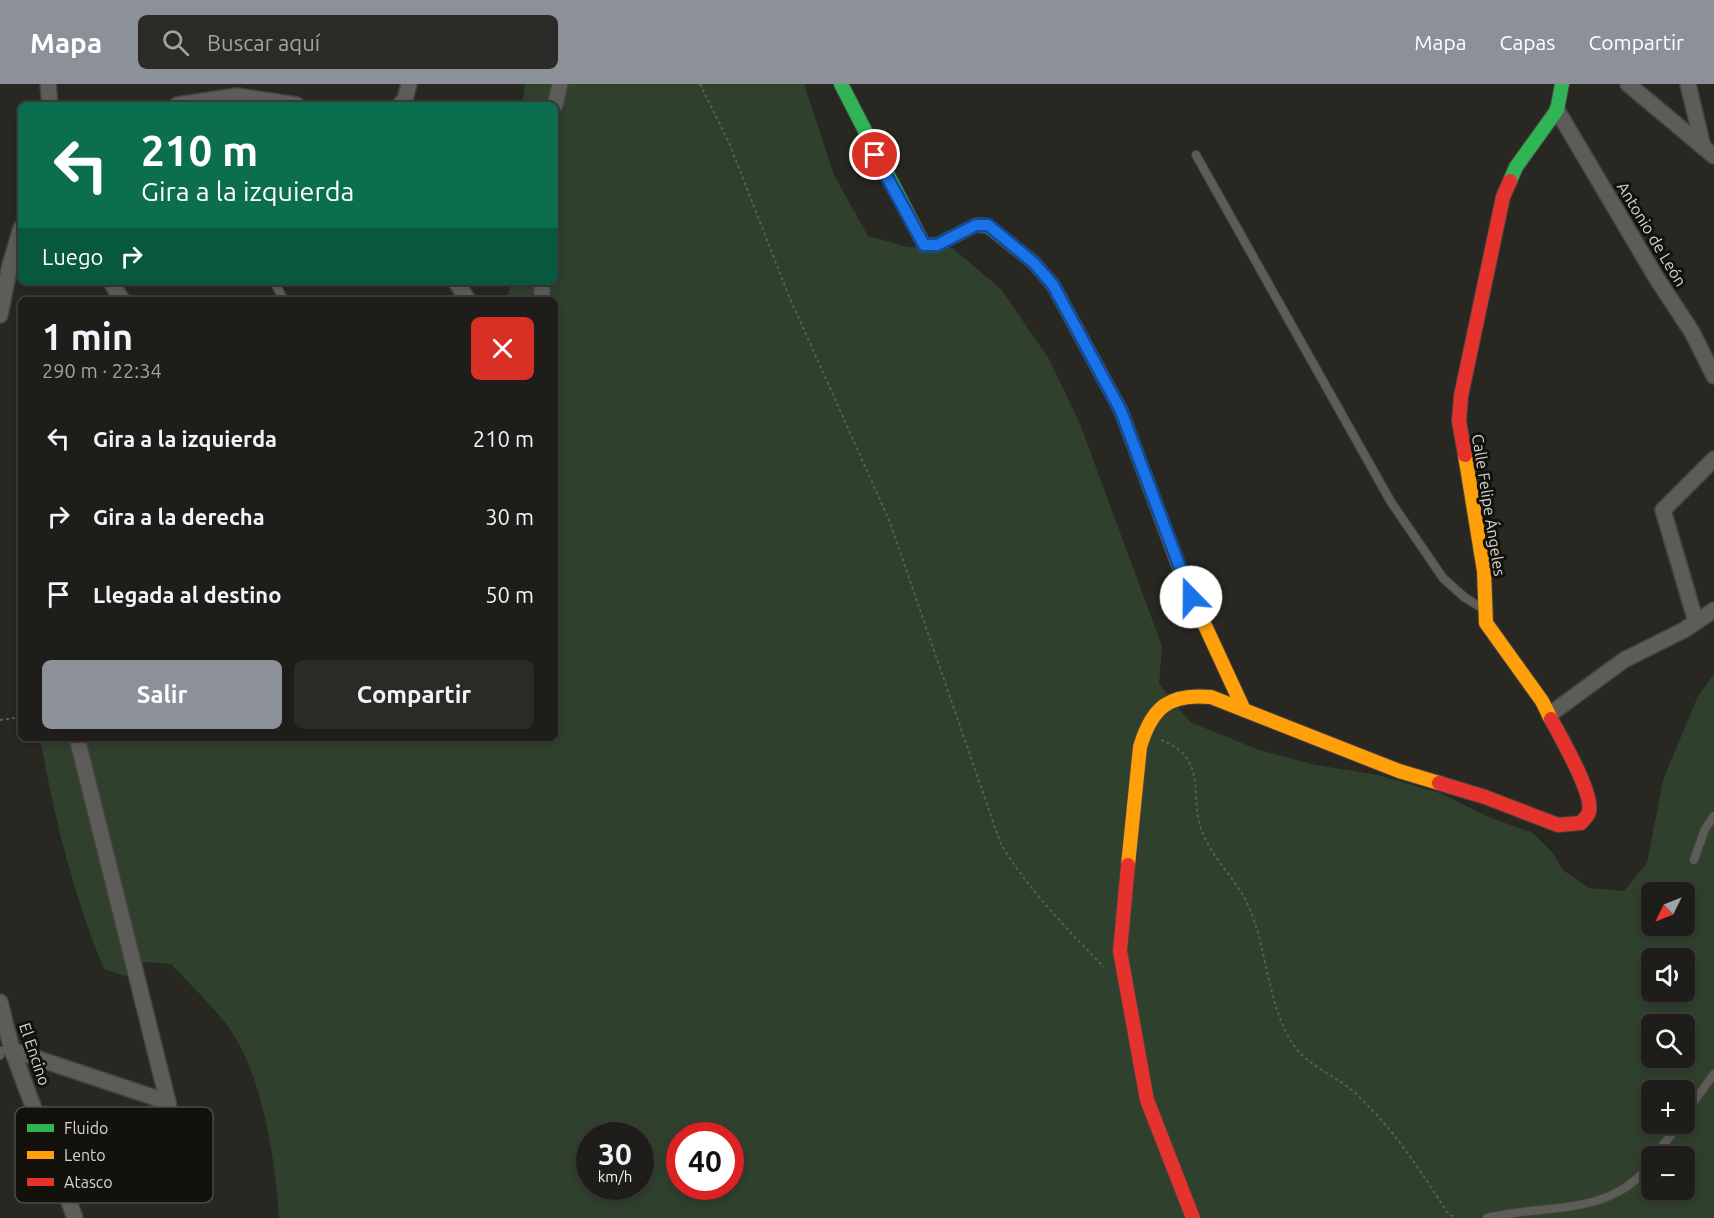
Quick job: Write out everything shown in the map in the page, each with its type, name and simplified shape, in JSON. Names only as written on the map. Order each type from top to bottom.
[{"type":"street","points":[[48,84],[50,102]]},
{"type":"street","points":[[402,102],[409,84]]},
{"type":"street","points":[[556,102],[560,84]]},
{"type":"street","points":[[841,84],[917,236],[924,245],[937,245],[976,225],[988,225],[1034,263],[1053,285],[1121,411],[1184,580],[1244,710]]},
{"type":"street","name":"Calle Felipe Ángeles","points":[[1193,1218],[1147,1100],[1120,951],[1140,747],[1144,733],[1156,712],[1177,698],[1204,696],[1390,768],[1485,797],[1558,825],[1575,826],[1589,814],[1589,797],[1577,768],[1549,715],[1535,690],[1491,632],[1484,609],[1484,571],[1459,421],[1461,396],[1503,197],[1516,167],[1557,110],[1562,84]]},
{"type":"street","points":[[1628,84],[1709,152]]},
{"type":"street","points":[[1688,84],[1709,152]]},
{"type":"street","points":[[197,102],[237,96],[277,102]]},
{"type":"street","name":"Antonio de León","points":[[1557,110],[1657,279],[1692,332],[1714,376]]},
{"type":"street","points":[[0,315],[5,260],[18,234]]},
{"type":"street","points":[[1696,622],[1663,510],[1714,459]]},
{"type":"street","points":[[1549,715],[1624,660],[1714,610]]},
{"type":"street","points":[[77,741],[169,1107]]},
{"type":"street","name":"El Encino","points":[[0,1002],[6,1052],[29,1107]]},
{"type":"street","points":[[6,1052],[168,1102]]},
{"type":"street","name":"El Encino","points":[[69,1203],[75,1218]]},
{"type":"lane","points":[[1196,156],[1391,502],[1443,578],[1464,597],[1484,609]]},
{"type":"lane","points":[[1694,860],[1705,829],[1714,816]]},
{"type":"lane","points":[[1695,1100],[1714,1074]]},
{"type":"lane","points":[[1487,1218],[1587,1203],[1615,1196],[1641,1175]]},
{"type":"path","points":[[700,84],[730,145],[788,294],[889,520],[1000,842],[1012,861],[1073,935],[1127,991]]},
{"type":"path","points":[[0,720],[18,717]]},
{"type":"path","points":[[1144,733],[1179,747],[1191,764],[1203,835],[1246,902],[1283,1025],[1295,1047],[1316,1067],[1355,1093],[1407,1150],[1447,1212],[1455,1218]]},
{"type":"green space","points":[[525,84],[804,84],[834,175],[868,236],[908,247],[952,248],[1001,289],[1049,359],[1080,424],[1162,646],[1159,684],[1190,722],[1259,750],[1316,765],[1378,775],[1440,793],[1491,818],[1533,833],[1552,852],[1563,870],[1589,888],[1624,891],[1647,863],[1663,780],[1698,696],[1714,674],[1714,1218],[279,1218],[275,1173],[260,1100],[245,1056],[228,1027],[171,964],[145,962],[125,976],[104,969],[74,884],[41,741],[558,741],[558,297],[508,297],[510,285],[558,285],[558,102],[522,102]]},
{"type":"traffic: fast","points":[[841,84],[924,245],[937,245],[976,225],[988,226],[1033,262]]},
{"type":"traffic: fast","points":[[1510,181],[1516,167],[1557,110],[1562,84]]},
{"type":"traffic: slow","points":[[1033,262],[1053,285],[1121,411],[1184,580],[1244,710]]},
{"type":"traffic: slow","points":[[1465,455],[1484,571],[1486,623],[1542,701],[1551,719]]},
{"type":"traffic: slow","points":[[1128,865],[1140,747],[1150,722],[1157,713],[1164,706],[1184,698],[1211,697],[1399,771],[1439,783]]},
{"type":"traffic: jam","points":[[1465,455],[1459,421],[1461,396],[1503,197],[1510,181]]},
{"type":"traffic: jam","points":[[1439,783],[1485,797],[1558,825],[1581,823],[1589,812],[1586,792],[1582,779],[1551,719]]},
{"type":"traffic: jam","points":[[1128,865],[1120,951],[1147,1100],[1193,1218]]},
{"type":"route","points":[[875,155],[917,236],[924,245],[932,247],[976,225],[988,225],[1034,263],[1053,285],[1121,411],[1191,597]]}]
